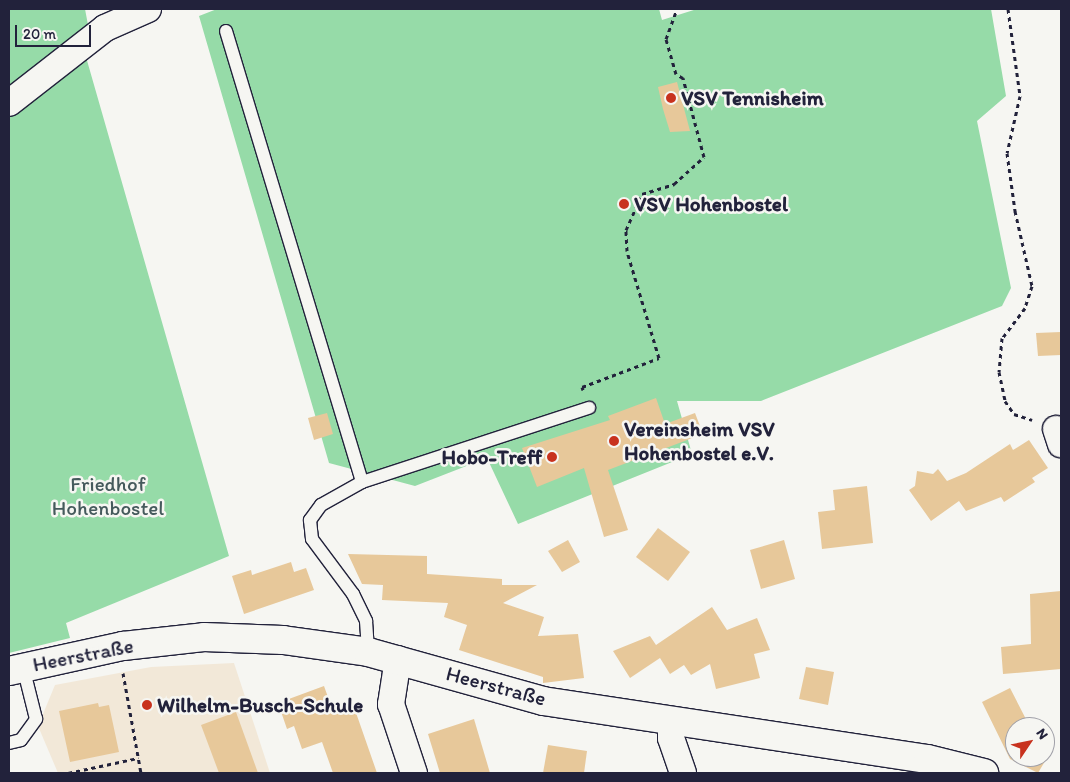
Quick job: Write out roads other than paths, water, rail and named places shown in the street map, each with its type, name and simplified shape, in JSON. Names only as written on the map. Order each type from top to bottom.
[{"type":"street","points":[[9,103],[105,28],[148,9]]},
{"type":"street","name":"Heerstraße","points":[[16,669],[123,646],[204,637],[283,640],[368,652],[398,659],[544,701],[928,759],[984,773]]},
{"type":"street","points":[[398,659],[391,704],[414,773]]},
{"type":"street","points":[[671,720],[671,738],[682,773]]},
{"type":"lane","points":[[226,31],[362,482]]},
{"type":"lane","points":[[368,652],[366,621],[353,594],[312,540],[310,520],[321,505],[362,482],[589,408]]},
{"type":"lane","points":[[9,743],[21,740],[36,719],[16,669]]},
{"type":"place","name":"VSV Tennisheim","points":[[671,98]]},
{"type":"place","name":"VSV Hohenbostel","points":[[624,204]]},
{"type":"place","name":"Vereinsheim VSV Hohenbostel e.V.","points":[[614,441]]},
{"type":"place","name":"Hobo-Treff","points":[[552,457]]},
{"type":"place","name":"Wilhelm-Busch-Schule","points":[[147,705]]},
{"type":"park label","name":"Friedhof Hohenbostel","points":[[108,496]]}]
